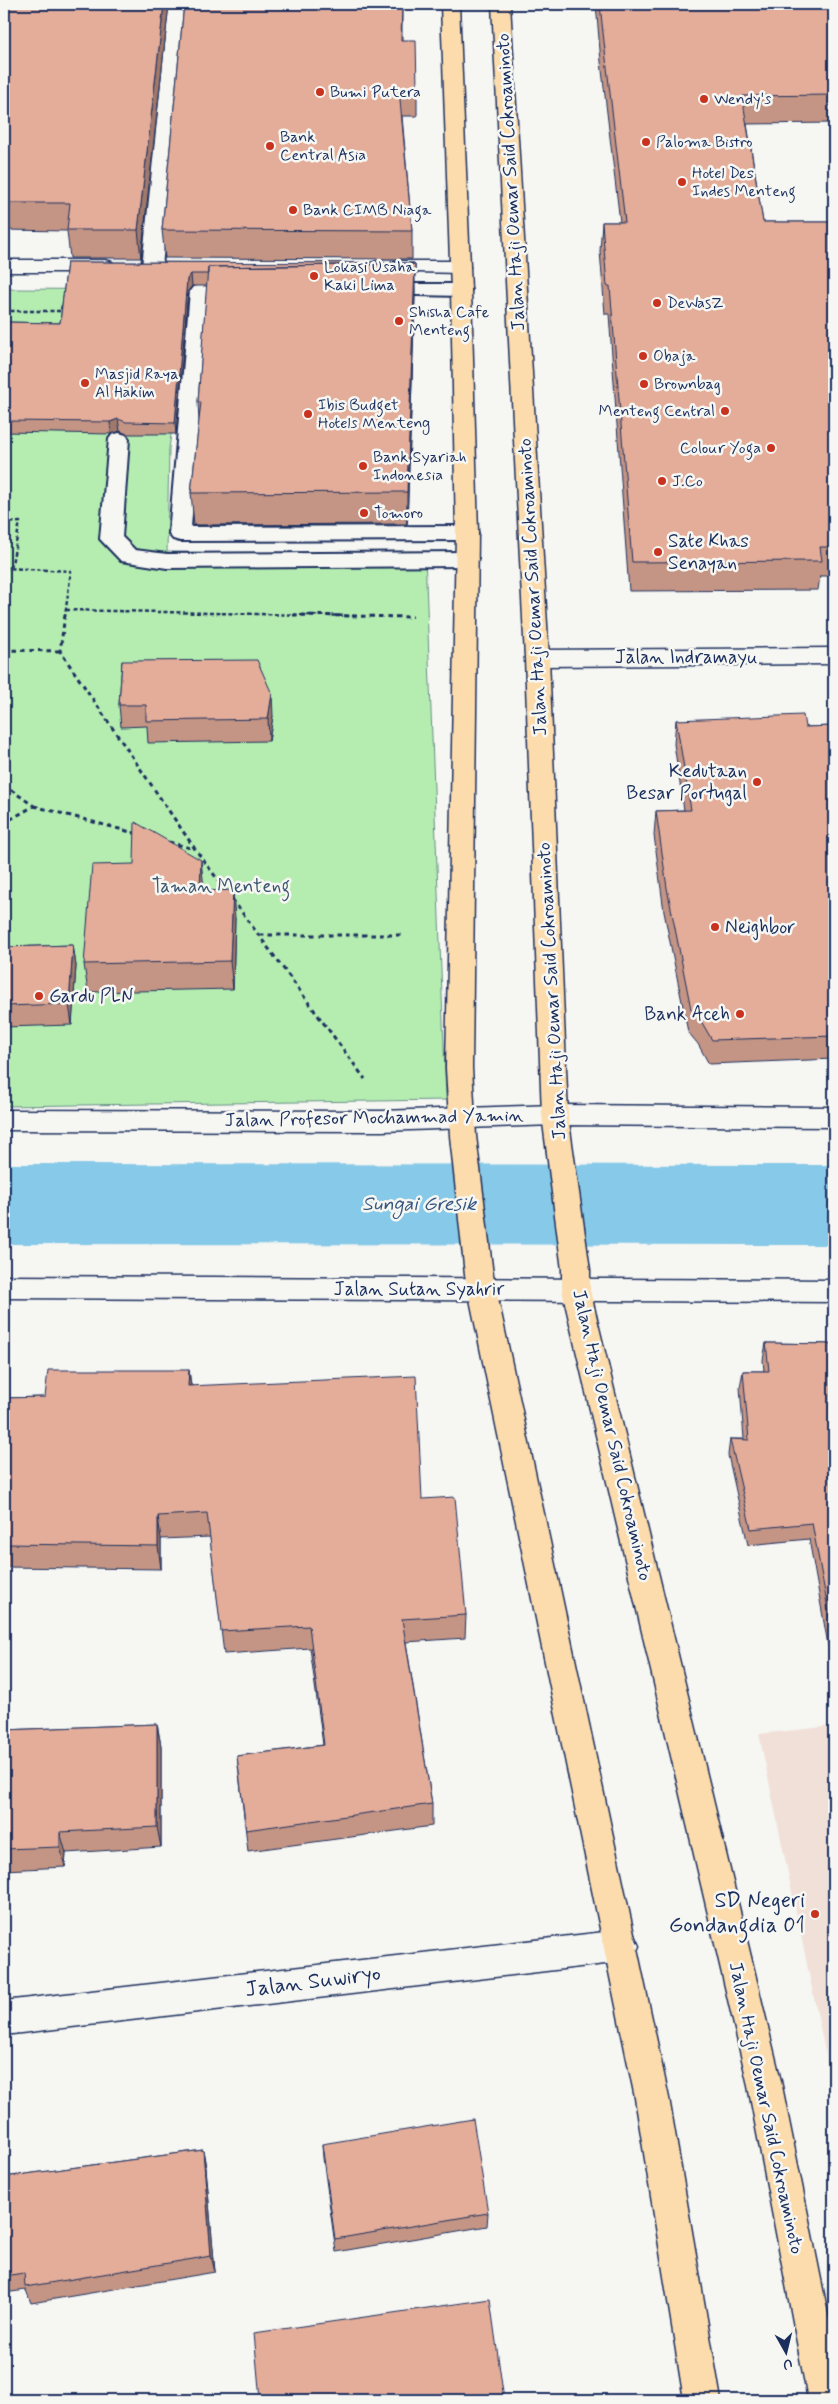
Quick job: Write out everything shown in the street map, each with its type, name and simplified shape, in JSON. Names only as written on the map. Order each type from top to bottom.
[{"type":"main road","points":[[450,4],[461,290],[467,546],[459,932],[458,1068],[462,1127],[480,1282],[622,1946],[652,2098],[703,2400]]},
{"type":"main road","name":"Jalan Haji Oemar Said Cokroaminoto","points":[[501,4],[537,658],[556,1124],[576,1280],[764,2081],[827,2400]]},
{"type":"street","points":[[4,266],[162,267]]},
{"type":"street","points":[[358,267],[460,267]]},
{"type":"street","name":"Jalan Indramayu","points":[[537,658],[834,656]]},
{"type":"street","name":"Jalan Profesor Mochammad Yamin","points":[[4,1120],[382,1121],[462,1127],[834,1117]]},
{"type":"street","name":"Jalan Sutan Syahrir","points":[[4,1287],[576,1280],[834,1291]]},
{"type":"street","name":"Jalan Suwiryo","points":[[4,2018],[622,1946]]},
{"type":"lane","points":[[162,267],[178,4]]},
{"type":"lane","points":[[259,290],[200,290],[180,534],[467,546]]},
{"type":"lane","points":[[357,290],[461,290]]},
{"type":"lane","points":[[119,439],[111,539],[128,556],[167,561],[467,546]]},
{"type":"path","points":[[4,523],[20,522],[11,569]]},
{"type":"path","points":[[4,568],[71,571],[60,651],[195,849],[373,1090],[382,1121]]},
{"type":"path","points":[[66,610],[412,617]]},
{"type":"path","points":[[4,650],[60,651]]},
{"type":"path","points":[[4,785],[34,806],[147,836]]},
{"type":"path","points":[[4,822],[34,806]]},
{"type":"path","points":[[166,841],[195,849]]},
{"type":"path","points":[[259,935],[402,935]]},
{"type":"shaded area","name":"SD Negeri Gondangdia 01","points":[[834,1726],[834,2094],[759,1734]]},
{"type":"green space","name":"Taman Menteng","points":[[4,289],[193,290],[169,448],[167,552],[425,555],[446,1100],[4,1106]]},
{"type":"building","points":[[4,4],[164,4],[138,230],[67,230],[70,203],[4,203]]},
{"type":"building","points":[[184,4],[402,4],[401,40],[416,40],[417,88],[399,89],[412,231],[162,230]]},
{"type":"building","points":[[600,4],[834,4],[834,95],[742,96],[763,222],[834,222],[834,547],[820,547],[822,561],[632,562],[610,286],[607,286],[602,222],[625,222]]},
{"type":"building","name":"Masjid Raya Al Hakim","points":[[67,262],[414,264],[208,267],[208,274],[191,274],[187,279],[175,423],[126,422],[118,419],[110,422],[4,421],[4,322],[60,323]]},
{"type":"building","name":"Ibis Budget Hotels Menteng","points":[[415,264],[407,492],[191,493],[201,402],[198,402],[208,267]]},
{"type":"building","points":[[257,660],[272,694],[268,719],[146,721],[146,705],[119,705],[122,661]]},
{"type":"building","points":[[803,715],[805,727],[834,726],[834,1036],[712,1040],[701,1021],[691,1009],[667,888],[656,811],[691,810],[676,720]]},
{"type":"building","points":[[135,822],[201,860],[200,891],[233,890],[230,961],[84,964],[92,865],[134,864]]},
{"type":"building","name":"Gardu PLN","points":[[73,945],[69,1004],[4,1006],[4,947]]},
{"type":"building","points":[[766,1343],[834,1344],[834,1641],[812,1523],[751,1529],[730,1439],[749,1440],[743,1371],[769,1371]]},
{"type":"building","points":[[48,1370],[189,1370],[188,1386],[416,1376],[422,1499],[455,1497],[466,1615],[402,1619],[432,1804],[246,1830],[237,1756],[324,1745],[309,1626],[221,1631],[207,1513],[158,1516],[158,1546],[4,1544],[4,1398],[45,1397]]},
{"type":"building","points":[[157,1724],[157,1827],[60,1832],[60,1847],[4,1849],[4,1730]]},
{"type":"building","points":[[473,2119],[488,2213],[335,2239],[322,2144]]},
{"type":"building","points":[[203,2150],[211,2256],[25,2287],[24,2273],[4,2276],[4,2177]]},
{"type":"building","points":[[490,2299],[504,2400],[260,2400],[254,2333]]},
{"type":"waterway","name":"Sungai Gresik","points":[[4,1204],[834,1205]]},
{"type":"place","name":"Bumi Putera","points":[[320,92]]},
{"type":"place","name":"Wendy's","points":[[704,99]]},
{"type":"place","name":"Paloma Bistro","points":[[646,142]]},
{"type":"place","name":"Bank Central Asia","points":[[270,146]]},
{"type":"place","name":"Hotel Des Indes Menteng","points":[[682,182]]},
{"type":"place","name":"Bank CIMB Niaga","points":[[293,210]]},
{"type":"place","name":"Lokasi Usaha Kaki Lima","points":[[314,276]]},
{"type":"place","name":"DeWasZ","points":[[657,303]]},
{"type":"place","name":"Shisha Cafe Menteng","points":[[399,321]]},
{"type":"place","name":"Obaja","points":[[643,356]]},
{"type":"place","name":"Masjid Raya Al Hakim","points":[[85,383]]},
{"type":"place","name":"Brownbag","points":[[644,384]]},
{"type":"place","name":"Menteng Central","points":[[725,411]]},
{"type":"place","name":"Ibis Budget Hotels Menteng","points":[[308,414]]},
{"type":"place","name":"Colour Yoga","points":[[771,448]]},
{"type":"place","name":"Bank Syariah Indonesia","points":[[363,466]]},
{"type":"place","name":"J.Co","points":[[662,481]]},
{"type":"place","name":"Tomoro","points":[[364,513]]},
{"type":"place","name":"Sate Khas Senayan","points":[[658,552]]},
{"type":"place","name":"Kedutaan Besar Portugal","points":[[757,782]]},
{"type":"place","name":"Neighbor","points":[[715,927]]},
{"type":"place","name":"Gardu PLN","points":[[39,996]]},
{"type":"place","name":"Bank Aceh","points":[[740,1014]]},
{"type":"place","name":"SD Negeri Gondangdia 01","points":[[815,1914]]}]
